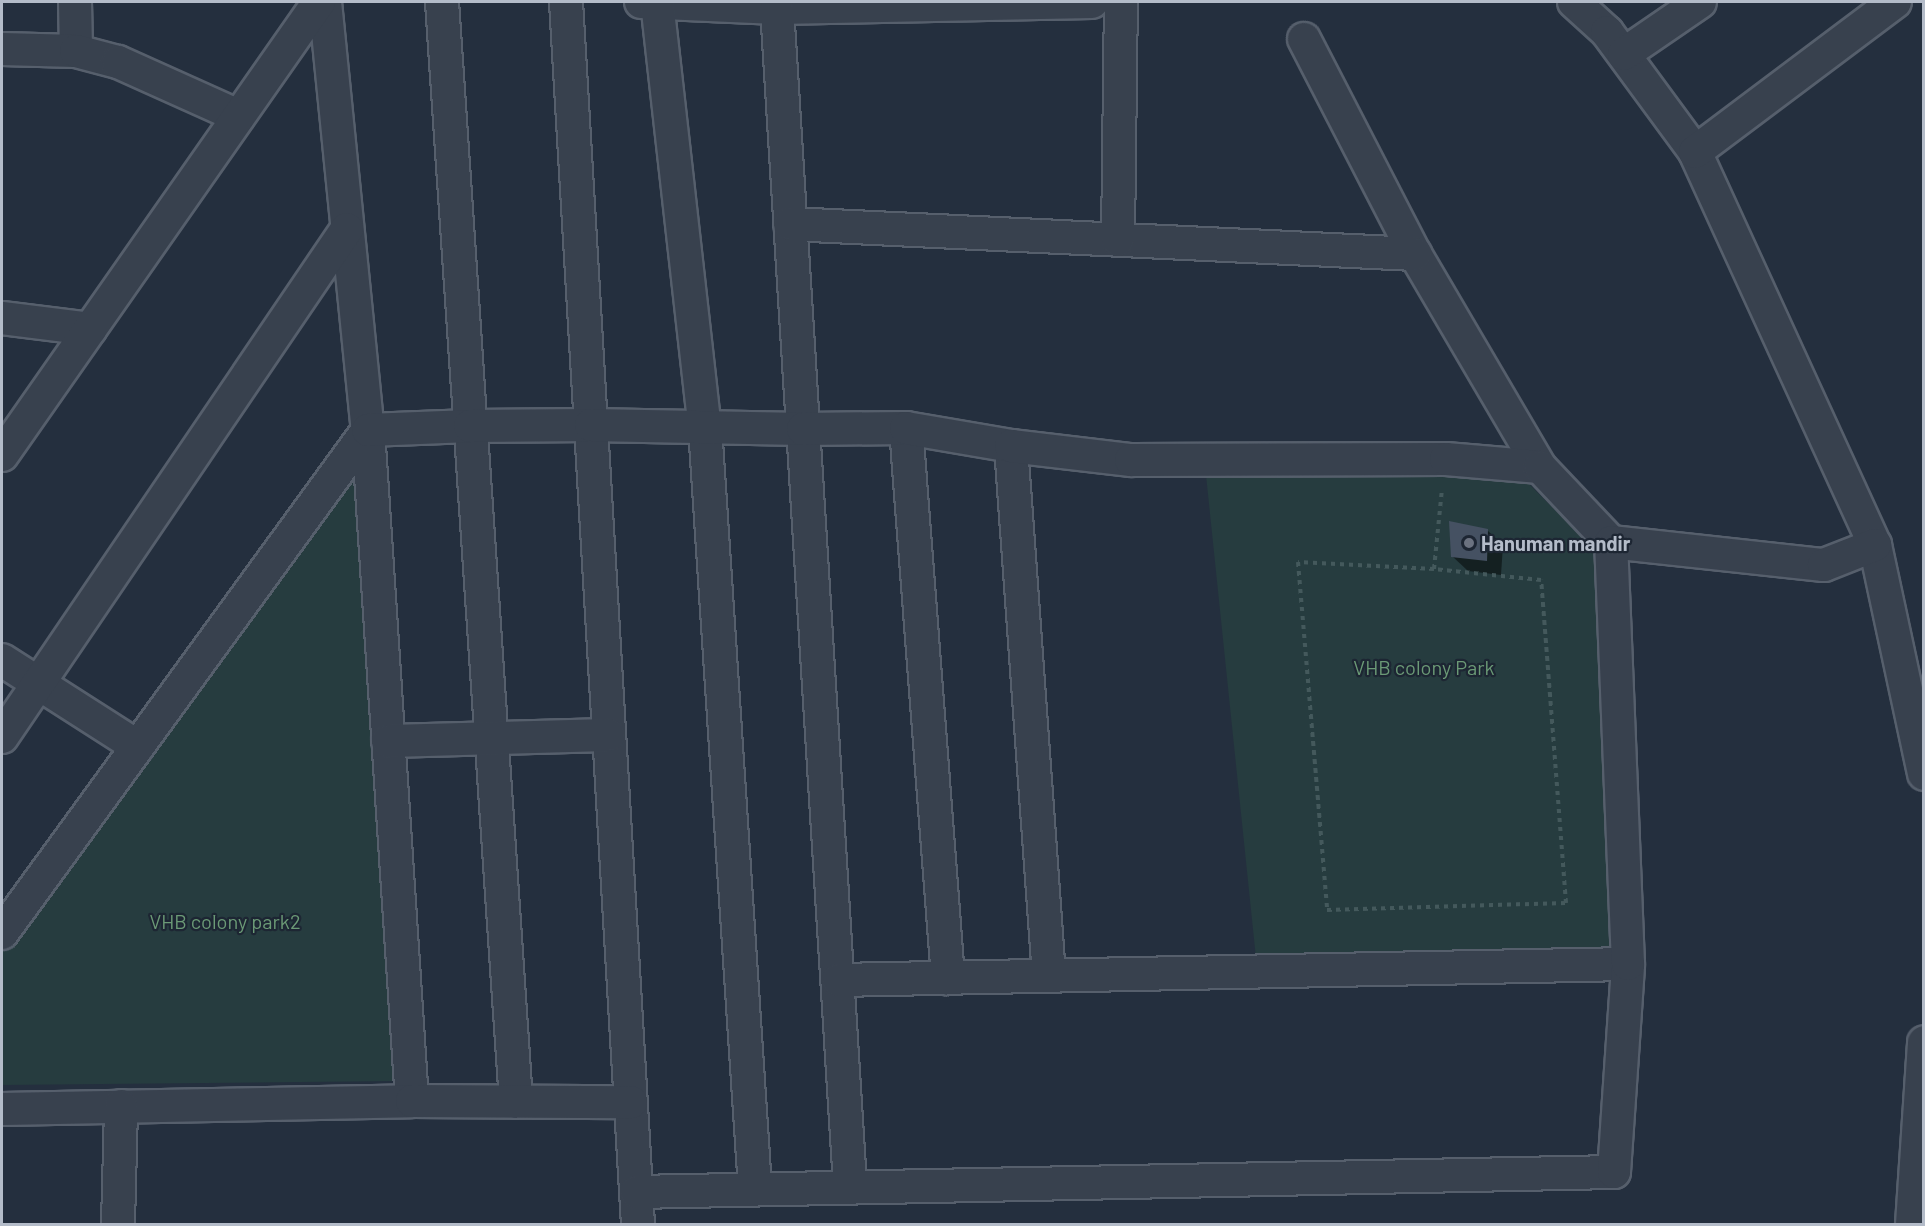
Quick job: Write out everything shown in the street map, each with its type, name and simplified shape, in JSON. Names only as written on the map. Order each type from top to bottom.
[{"type":"street","points":[[75,2],[76,51]]},
{"type":"street","points":[[2,455],[319,2]]},
{"type":"street","points":[[325,2],[368,430],[412,1101]]},
{"type":"street","points":[[442,2],[516,1102]]},
{"type":"street","points":[[566,2],[638,1224]]},
{"type":"street","points":[[755,1188],[705,428],[649,2],[777,8],[1092,2]]},
{"type":"street","points":[[1118,240],[1121,2]]},
{"type":"street","points":[[1574,2],[1607,32],[1695,152],[1875,545],[1923,774]]},
{"type":"street","points":[[1623,54],[1700,2]]},
{"type":"street","points":[[1695,152],[1895,2]]},
{"type":"street","points":[[777,8],[850,1185]]},
{"type":"street","points":[[1304,39],[1415,254],[1540,467],[1611,542],[1824,565],[1875,545]]},
{"type":"street","points":[[2,49],[76,51],[118,62],[238,116]]},
{"type":"street","points":[[790,224],[1415,254]]},
{"type":"street","points":[[2,737],[347,229]]},
{"type":"street","points":[[2,318],[90,329]]},
{"type":"street","points":[[368,430],[591,425],[803,429],[906,428],[1011,446],[1131,460],[1446,459],[1540,467]]},
{"type":"street","points":[[906,428],[948,978]]},
{"type":"street","points":[[2,933],[368,430]]},
{"type":"street","points":[[1011,446],[1049,976]]},
{"type":"street","points":[[636,1191],[850,1185],[1614,1172],[1628,964],[1611,542]]},
{"type":"street","points":[[2,660],[138,747]]},
{"type":"street","points":[[388,741],[609,735]]},
{"type":"street","points":[[838,980],[1628,964]]},
{"type":"street","points":[[1912,1224],[1923,1042]]},
{"type":"street","points":[[2,1109],[412,1101],[631,1102]]},
{"type":"street","points":[[118,1224],[121,1106]]},
{"type":"path","points":[[1434,569],[1446,459]]},
{"type":"path","points":[[1298,562],[1434,569],[1541,580],[1566,903],[1327,910],[1298,562]]},
{"type":"green space","name":"VHB colony Park","points":[[1509,464],[1613,568],[1644,956],[1257,968],[1206,475]]},
{"type":"green space","name":"VHB colony park2","points":[[362,468],[397,1081],[2,1085],[2,951],[348,479]]},
{"type":"building","name":"Hanuman mandir","points":[[1449,521],[1488,529],[1487,561],[1451,557]]},
{"type":"place","name":"Hanuman mandir","points":[[1469,543]]}]
